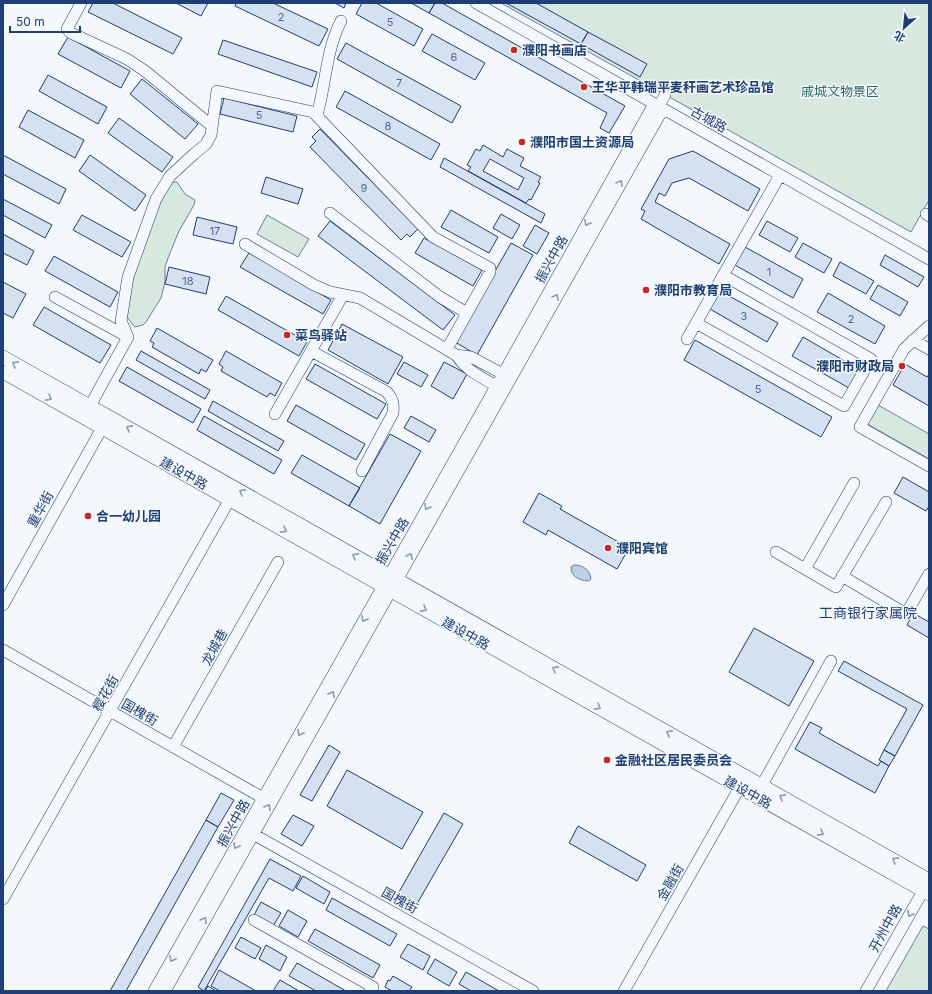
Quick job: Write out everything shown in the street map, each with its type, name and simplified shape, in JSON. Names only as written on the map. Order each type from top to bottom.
[{"type":"main road","name":"建设中路","points":[[3,357],[90,406],[740,787],[927,886]]},
{"type":"main road","name":"建设中路","points":[[3,372],[230,500],[390,582],[762,785],[927,886]]},
{"type":"street","points":[[81,3],[67,29],[127,59],[145,71],[212,126]]},
{"type":"street","name":"古城路","points":[[476,3],[929,259]]},
{"type":"street","points":[[317,115],[322,98],[333,42],[341,20]]},
{"type":"street","points":[[128,337],[121,321],[128,277],[156,199],[170,176],[206,144],[211,135],[217,91],[313,112],[433,237],[490,268],[490,272],[467,314],[452,352]]},
{"type":"street","points":[[658,106],[665,95]]},
{"type":"street","name":"振兴中路","points":[[165,991],[254,834],[496,386],[658,106]]},
{"type":"street","name":"振兴中路","points":[[154,991],[263,798],[390,582],[658,106]]},
{"type":"street","points":[[686,339],[780,175]]},
{"type":"street","points":[[330,213],[440,297],[467,314]]},
{"type":"street","points":[[245,244],[314,285],[330,292],[360,298],[452,352],[471,357],[503,374]]},
{"type":"street","points":[[696,322],[844,406],[871,359],[723,275]]},
{"type":"street","points":[[275,414],[343,295]]},
{"type":"street","points":[[55,298],[128,337]]},
{"type":"street","points":[[929,326],[904,349],[860,427],[929,466]]},
{"type":"street","points":[[90,406],[128,337]]},
{"type":"street","points":[[913,340],[929,349]]},
{"type":"street","points":[[311,351],[387,392],[392,399],[394,406],[393,413],[362,471]]},
{"type":"street","points":[[452,352],[472,372],[496,386]]},
{"type":"street","name":"重华街","points":[[3,605],[102,428]]},
{"type":"street","points":[[805,569],[854,483]]},
{"type":"street","name":"樱花街","points":[[3,899],[230,500]]},
{"type":"street","points":[[776,552],[836,587],[886,502]]},
{"type":"street","name":"龙城巷","points":[[173,747],[278,562]]},
{"type":"street","points":[[842,576],[906,614],[929,574]]},
{"type":"street","name":"国槐街","points":[[3,650],[263,798]]},
{"type":"street","points":[[762,785],[831,661]]},
{"type":"street","name":"金融街","points":[[624,991],[740,787]]},
{"type":"street","name":"国槐街","points":[[254,834],[533,991]]},
{"type":"street","name":"开州中路","points":[[866,991],[927,886]]},
{"type":"street","points":[[254,920],[373,987],[370,991]]},
{"type":"green space","name":"戚城文物景区","points":[[501,3],[929,3],[929,200],[911,232]]},
{"type":"green space","points":[[173,182],[177,182],[185,194],[195,200],[194,205],[179,231],[168,258],[165,267],[165,282],[161,298],[146,322],[143,325],[135,327],[127,317],[129,293],[141,249],[167,188]]},
{"type":"green space","points":[[267,215],[309,239],[298,257],[257,234]]},
{"type":"green space","points":[[878,405],[929,434],[929,459],[867,424]]},
{"type":"green space","points":[[923,926],[929,929],[929,991],[886,991]]},
{"type":"water","points":[[574,565],[585,568],[591,579],[588,581],[582,580],[574,576],[571,567]]},
{"type":"building","points":[[93,3],[113,3],[182,38],[173,54],[88,12]]},
{"type":"building","points":[[176,3],[208,3],[201,16]]},
{"type":"building","points":[[236,3],[273,3],[328,29],[319,46],[235,6]]},
{"type":"building","points":[[335,3],[346,3],[344,8]]},
{"type":"building","points":[[362,3],[376,3],[423,29],[414,46],[356,14]]},
{"type":"building","points":[[411,3],[435,3],[429,13]]},
{"type":"building","points":[[435,3],[442,3],[625,106],[609,133],[600,128],[607,113],[429,13]]},
{"type":"building","points":[[506,3],[536,3],[588,32],[581,44]]},
{"type":"building","points":[[588,32],[647,64],[640,77],[581,44]]},
{"type":"building","points":[[432,34],[485,63],[475,80],[422,51]]},
{"type":"building","points":[[68,37],[130,71],[121,88],[58,54]]},
{"type":"building","points":[[223,40],[317,72],[312,87],[218,54]]},
{"type":"building","points":[[346,43],[461,106],[452,123],[337,59]]},
{"type":"building","points":[[48,75],[107,107],[98,124],[39,91]]},
{"type":"building","points":[[142,79],[198,124],[185,139],[130,94]]},
{"type":"building","points":[[345,91],[440,144],[431,160],[336,107]]},
{"type":"building","points":[[224,98],[297,116],[293,132],[220,114]]},
{"type":"building","points":[[28,110],[84,140],[75,158],[19,127]]},
{"type":"building","points":[[119,118],[173,157],[162,172],[108,133]]},
{"type":"building","points":[[320,129],[418,229],[410,237],[407,234],[401,240],[310,147],[316,141],[312,137]]},
{"type":"building","points":[[483,145],[503,157],[507,149],[524,158],[520,166],[541,177],[538,182],[540,183],[531,200],[529,199],[526,203],[468,171],[471,167],[467,165],[476,149],[480,151]],"holes":[[[490,159],[524,178],[518,190],[483,171]]]},
{"type":"building","points":[[693,151],[760,189],[748,211],[689,178],[672,183],[665,196],[659,193],[655,202],[730,244],[719,264],[641,219],[645,211],[641,209],[669,159]]},
{"type":"building","points":[[3,155],[66,189],[59,204],[3,174]]},
{"type":"building","points":[[90,155],[146,195],[135,211],[79,171]]},
{"type":"building","points":[[444,158],[545,214],[541,223],[440,167]]},
{"type":"building","points":[[266,177],[303,189],[298,204],[261,193]]},
{"type":"building","points":[[3,199],[52,225],[45,238],[3,215]]},
{"type":"building","points":[[451,210],[498,237],[489,253],[441,227]]},
{"type":"building","points":[[501,214],[520,225],[512,239],[493,228]]},
{"type":"building","points":[[82,215],[131,242],[122,257],[73,230]]},
{"type":"building","points":[[197,217],[237,227],[233,244],[193,235]]},
{"type":"building","points":[[330,221],[455,315],[443,330],[318,236]]},
{"type":"building","points":[[767,221],[798,238],[790,252],[759,235]]},
{"type":"building","points":[[535,225],[549,233],[537,254],[523,246]]},
{"type":"building","points":[[3,234],[34,251],[27,265],[3,253]]},
{"type":"building","points":[[424,238],[482,270],[473,286],[415,253]]},
{"type":"building","points":[[511,243],[533,255],[477,355],[455,342]]},
{"type":"building","points":[[803,243],[832,259],[824,273],[795,257]]},
{"type":"building","points":[[745,247],[803,279],[793,298],[735,265]]},
{"type":"building","points":[[249,253],[331,300],[323,314],[240,267]]},
{"type":"building","points":[[885,255],[924,277],[918,287],[880,265]]},
{"type":"building","points":[[54,256],[118,292],[110,307],[45,271]]},
{"type":"building","points":[[840,262],[874,281],[866,294],[833,276]]},
{"type":"building","points":[[169,267],[210,277],[206,294],[165,284]]},
{"type":"building","points":[[3,282],[26,294],[13,318],[3,313]]},
{"type":"building","points":[[878,285],[908,302],[900,316],[870,299]]},
{"type":"building","points":[[720,291],[778,323],[767,342],[710,309]]},
{"type":"building","points":[[828,293],[885,326],[875,344],[817,312]]},
{"type":"building","points":[[226,296],[307,342],[299,356],[218,310]]},
{"type":"building","points":[[44,307],[111,345],[100,363],[33,325]]},
{"type":"building","points":[[342,324],[403,357],[388,384],[328,350]]},
{"type":"building","points":[[157,328],[213,360],[206,372],[201,369],[199,374],[152,347],[154,343],[150,341]]},
{"type":"building","points":[[803,337],[860,370],[849,388],[792,356]]},
{"type":"building","points":[[695,340],[832,417],[821,437],[684,360]]},
{"type":"building","points":[[141,351],[210,390],[205,399],[136,360]]},
{"type":"building","points":[[226,351],[282,383],[275,396],[270,393],[267,397],[221,371],[223,367],[219,364]]},
{"type":"building","points":[[404,362],[428,375],[421,387],[397,374]]},
{"type":"building","points":[[444,362],[467,374],[453,399],[431,386]]},
{"type":"building","points":[[315,364],[386,404],[377,419],[306,379]]},
{"type":"building","points":[[905,364],[927,377],[929,374],[929,406],[893,385]]},
{"type":"building","points":[[127,367],[201,409],[193,423],[119,381]]},
{"type":"building","points":[[213,401],[284,441],[278,451],[208,411]]},
{"type":"building","points":[[296,405],[365,444],[356,460],[287,421]]},
{"type":"building","points":[[204,416],[282,460],[274,474],[197,430]]},
{"type":"building","points":[[411,416],[436,430],[429,442],[404,428]]},
{"type":"building","points":[[390,434],[421,451],[380,524],[349,506]]},
{"type":"building","points":[[302,455],[360,488],[349,506],[291,473]]},
{"type":"building","points":[[903,477],[929,492],[929,506],[926,511],[894,493]]},
{"type":"building","points":[[539,493],[562,506],[560,509],[629,548],[617,569],[548,530],[546,535],[523,522]]},
{"type":"building","points":[[913,613],[929,622],[929,638],[907,625]]},
{"type":"building","points":[[754,628],[814,661],[789,706],[729,672]]},
{"type":"building","points":[[844,661],[923,705],[895,756],[884,750],[907,709],[838,671]]},
{"type":"building","points":[[810,722],[822,728],[819,733],[878,766],[881,761],[889,766],[875,793],[795,749]]},
{"type":"building","points":[[329,745],[340,752],[312,801],[300,795]]},
{"type":"building","points":[[884,750],[895,756],[889,766],[879,760]]},
{"type":"building","points":[[347,770],[423,812],[402,849],[327,806]]},
{"type":"building","points":[[221,793],[234,800],[218,827],[206,820]]},
{"type":"building","points":[[444,813],[463,824],[414,909],[395,899]]},
{"type":"building","points":[[293,815],[314,826],[302,846],[281,834]]},
{"type":"building","points":[[206,820],[218,827],[126,991],[110,991]]},
{"type":"building","points":[[578,826],[646,865],[637,881],[569,843]]},
{"type":"building","points":[[270,859],[301,876],[293,891],[269,878],[204,991],[198,987]]},
{"type":"building","points":[[303,876],[330,892],[324,904],[296,888]]},
{"type":"building","points":[[332,898],[397,934],[390,946],[326,910]]},
{"type":"building","points":[[261,902],[281,913],[273,926],[254,915]]},
{"type":"building","points":[[288,910],[307,921],[298,937],[279,926]]},
{"type":"building","points":[[315,929],[380,965],[373,978],[308,941]]},
{"type":"building","points":[[241,937],[261,948],[255,959],[235,948]]},
{"type":"building","points":[[408,944],[430,956],[423,970],[400,957]]},
{"type":"building","points":[[266,945],[287,957],[280,971],[259,959]]},
{"type":"building","points":[[435,959],[457,972],[449,986],[427,973]]},
{"type":"building","points":[[297,963],[346,991],[316,991],[289,976]]},
{"type":"building","points":[[219,970],[256,991],[220,991],[211,986]]},
{"type":"building","points":[[466,972],[499,991],[471,991],[459,984]]},
{"type":"building","points":[[393,976],[412,987],[409,991],[392,991],[385,987],[388,980],[390,981]]},
{"type":"building","points":[[280,980],[299,991],[273,991]]},
{"type":"building","points":[[208,986],[216,991],[205,991]]},
{"type":"place","name":"濮阳书画店","points":[[514,50]]},
{"type":"place","name":"王华平韩瑞平麦秆画艺术珍品馆","points":[[584,87]]},
{"type":"place","name":"濮阳市国土资源局","points":[[522,142]]},
{"type":"place","name":"濮阳市教育局","points":[[646,290]]},
{"type":"place","name":"菜鸟驿站","points":[[287,335]]},
{"type":"place","name":"濮阳市财政局","points":[[902,366]]},
{"type":"place","name":"合一幼儿园","points":[[88,516]]},
{"type":"place","name":"濮阳宾馆","points":[[608,548]]},
{"type":"place","name":"金融社区居民委员会","points":[[607,760]]},
{"type":"district","name":"工商银行家属院","points":[[868,612]]}]
